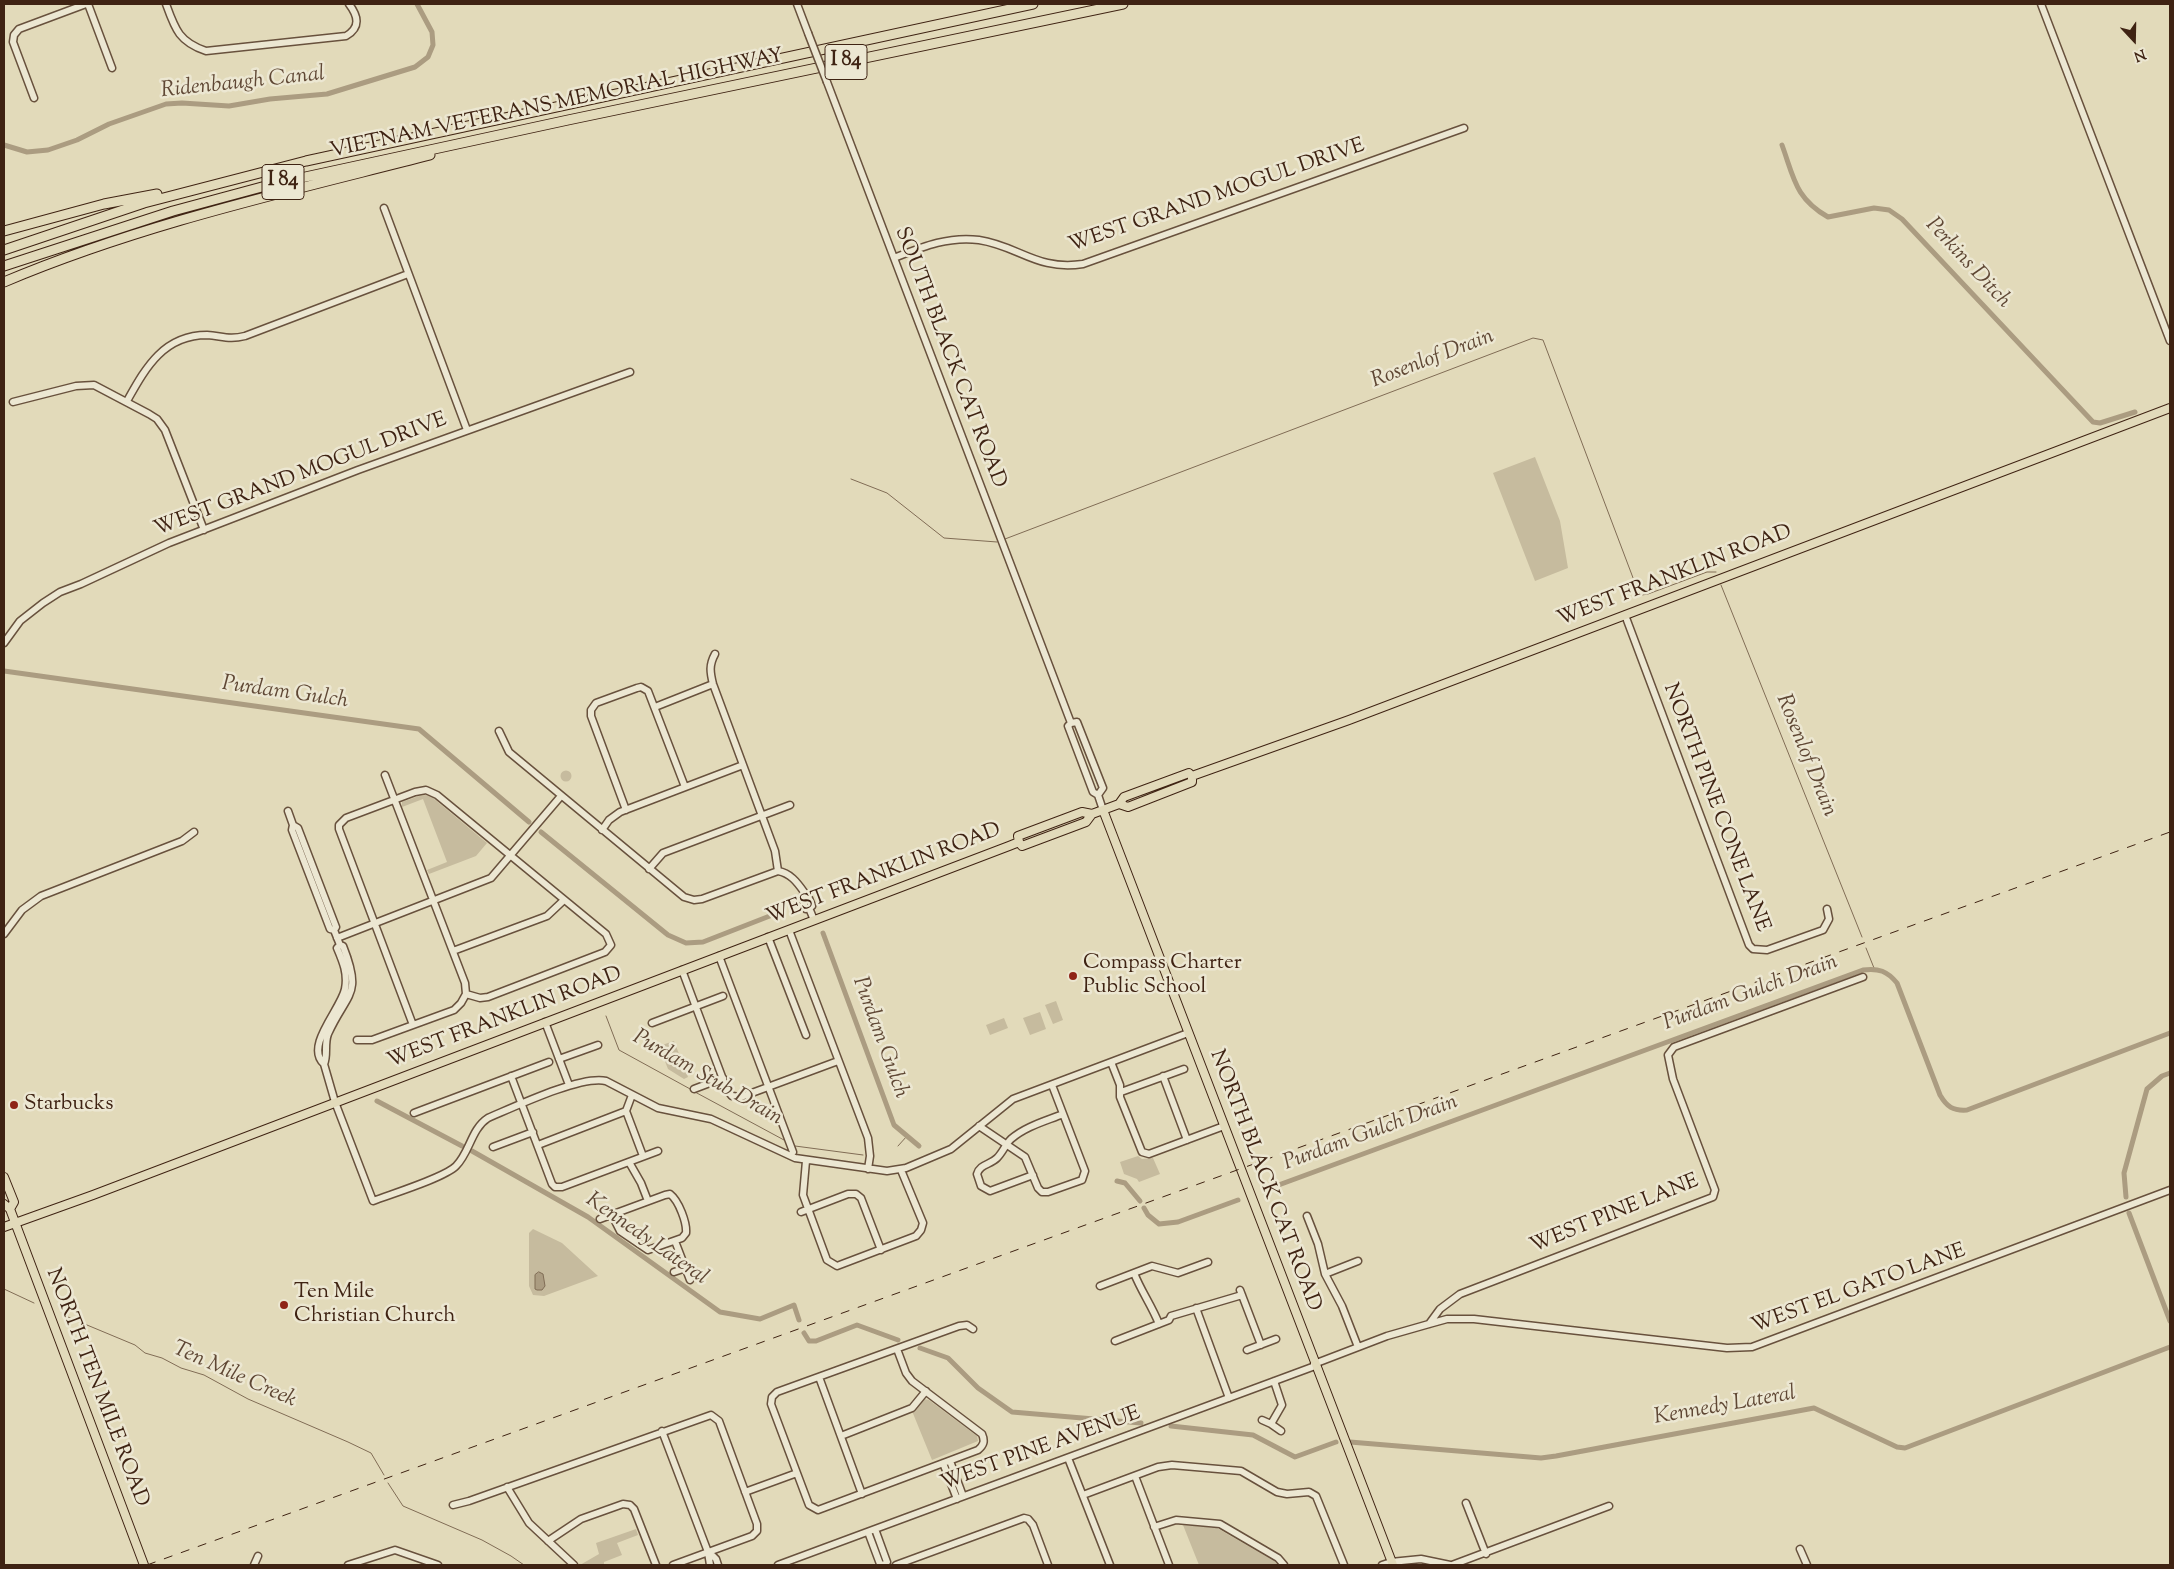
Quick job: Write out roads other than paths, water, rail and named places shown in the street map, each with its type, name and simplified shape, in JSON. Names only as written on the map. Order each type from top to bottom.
[{"type":"highway","name":"VIETNAM VETERANS MEMORIAL HIGHWAY","points":[[4,250],[109,214],[189,190],[306,160],[1033,4]]},
{"type":"highway","name":"VIETNAM VETERANS MEMORIAL HIGHWAY","points":[[4,266],[108,230],[235,194],[331,171],[1123,4]]},
{"type":"highway","points":[[4,282],[112,242],[210,212],[568,120]]},
{"type":"highway","points":[[4,231],[138,197],[189,190]]},
{"type":"main road","name":"WEST FRANKLIN ROAD","points":[[4,1226],[336,1102],[1019,842],[1022,846],[1086,822],[1092,814],[1119,804],[1128,807],[1192,782],[1192,776],[1349,720],[2170,408]]},
{"type":"main road","name":"NORTH BLACK CAT ROAD","points":[[1104,810],[1392,1564]]},
{"type":"main road","name":"NORTH TEN MILE ROAD","points":[[4,1176],[14,1202],[7,1206],[15,1222],[144,1565]]},
{"type":"street","points":[[34,98],[13,42],[14,35],[19,29],[87,4],[112,68]]},
{"type":"street","points":[[166,4],[174,26],[182,39],[206,51],[346,36],[355,29],[357,18],[356,13],[349,4]]},
{"type":"street","name":"SOUTH BLACK CAT ROAD","points":[[797,4],[1071,723],[1068,726],[1077,751],[1093,792],[1098,795],[1104,810]]},
{"type":"street","points":[[2041,4],[2170,341]]},
{"type":"street","name":"WEST GRAND MOGUL DRIVE","points":[[894,258],[937,242],[966,239],[994,244],[1048,264],[1067,266],[1083,264],[1464,128]]},
{"type":"street","points":[[384,208],[467,430]]},
{"type":"street","points":[[127,401],[153,359],[171,345],[197,336],[208,335],[232,339],[245,336],[408,274]]},
{"type":"street","name":"WEST GRAND MOGUL DRIVE","points":[[4,643],[20,621],[60,592],[204,530],[467,430],[630,372]]},
{"type":"street","points":[[13,402],[76,386],[94,385],[127,401],[157,420],[165,430],[204,530]]},
{"type":"street","name":"NORTH PINE CONE LANE","points":[[1625,615],[1749,945],[1753,949],[1767,950],[1823,930],[1829,920],[1827,909]]},
{"type":"street","points":[[715,654],[710,662],[709,671],[775,851],[778,871]]},
{"type":"street","points":[[655,707],[713,684]]},
{"type":"street","points":[[626,810],[591,716],[591,710],[596,703],[637,688],[646,689],[650,694],[685,787]]},
{"type":"street","name":"SOUTH BLACK CAT ROAD","points":[[1071,723],[1077,722],[1103,788],[1098,795]]},
{"type":"street","points":[[499,731],[509,752],[649,869],[687,898],[694,900],[702,899],[778,871],[784,872],[795,880],[808,896],[812,906],[809,908],[814,920]]},
{"type":"street","points":[[602,830],[614,815],[743,765]]},
{"type":"street","points":[[357,1040],[372,1040],[454,1010],[466,994],[465,982],[385,774]]},
{"type":"street","points":[[413,1025],[339,832],[339,825],[346,818],[426,790],[437,795],[606,934],[611,945],[605,952],[488,997],[480,998],[466,994]]},
{"type":"street","points":[[337,938],[491,878],[561,796]]},
{"type":"street","points":[[649,869],[663,853],[790,805]]},
{"type":"street","points":[[288,811],[293,825],[298,828],[336,927],[334,930],[340,945],[337,948],[346,980],[342,1000],[320,1038],[320,1061],[324,1064],[373,1201],[441,1175],[455,1167],[482,1121],[569,1085],[597,1079],[606,1081],[658,1108],[711,1120],[785,1155],[806,1161],[887,1171],[901,1170],[951,1149],[1013,1099],[1188,1033]]},
{"type":"street","points":[[4,934],[22,910],[41,896],[182,841],[194,832]]},
{"type":"street","points":[[453,951],[548,916],[564,900]]},
{"type":"street","points":[[788,930],[868,1138],[870,1156],[868,1169]]},
{"type":"street","points":[[768,937],[806,1035]]},
{"type":"street","points":[[719,956],[793,1152]]},
{"type":"street","points":[[682,970],[727,1090],[732,1096],[741,1097],[838,1061]]},
{"type":"street","name":"WEST PINE LANE","points":[[1429,1324],[1440,1309],[1460,1294],[1713,1197],[1715,1190],[1674,1079],[1668,1055],[1669,1051],[1674,1047],[1862,977]]},
{"type":"street","points":[[652,1023],[723,996]]},
{"type":"street","points":[[545,1022],[569,1085]]},
{"type":"street","points":[[559,1059],[598,1045]]},
{"type":"street","points":[[414,1113],[549,1062]]},
{"type":"street","points":[[1111,1062],[1121,1092],[1120,1097],[1140,1150],[1144,1153],[1149,1154],[1224,1126]]},
{"type":"street","points":[[1121,1092],[1184,1068]]},
{"type":"street","points":[[511,1076],[552,1184],[555,1187],[562,1187],[658,1151]]},
{"type":"street","points":[[1163,1076],[1187,1140]]},
{"type":"street","points":[[694,1089],[723,1078]]},
{"type":"street","points":[[979,1126],[1025,1157],[1038,1188],[1042,1192],[1048,1192],[1080,1181],[1085,1177],[1085,1171],[1052,1085]]},
{"type":"street","points":[[632,1095],[626,1111],[643,1156]]},
{"type":"street","points":[[538,1145],[626,1111]]},
{"type":"street","points":[[1033,1175],[992,1190],[985,1190],[980,1185],[977,1173],[980,1168],[997,1158],[1006,1144],[1022,1131],[1063,1114]]},
{"type":"street","points":[[493,1147],[533,1132]]},
{"type":"street","points":[[806,1161],[802,1189],[804,1210],[827,1260],[833,1265],[841,1265],[881,1250],[916,1236],[921,1230],[923,1223],[901,1170]]},
{"type":"street","points":[[629,1162],[648,1201]]},
{"type":"street","name":"WEST EL GATO LANE","points":[[1429,1324],[1447,1319],[1474,1319],[1727,1348],[1752,1347],[2170,1190]]},
{"type":"street","points":[[600,1219],[670,1194],[675,1198],[686,1227],[686,1234],[675,1241],[648,1250],[620,1231],[612,1215]]},
{"type":"street","points":[[804,1210],[848,1194],[856,1194],[861,1198],[881,1250]]},
{"type":"street","points":[[1307,1216],[1318,1244],[1325,1274],[1342,1306],[1358,1347]]},
{"type":"street","points":[[675,1241],[690,1280]]},
{"type":"street","points":[[1325,1274],[1358,1261]]},
{"type":"street","points":[[1100,1286],[1152,1266],[1178,1273],[1208,1262]]},
{"type":"street","points":[[674,1272],[686,1268]]},
{"type":"street","points":[[1134,1273],[1141,1290],[1150,1301],[1159,1324]]},
{"type":"street","points":[[1115,1341],[1169,1320],[1171,1316],[1241,1293],[1261,1345]]},
{"type":"street","points":[[1196,1308],[1229,1398]]},
{"type":"street","points":[[1315,1365],[1358,1347],[1429,1324]]},
{"type":"street","points":[[897,1349],[908,1377],[982,1434],[984,1442],[978,1450],[818,1510],[810,1505],[771,1404],[772,1397],[777,1392],[959,1326],[967,1325],[973,1329]]},
{"type":"street","points":[[1248,1350],[1276,1339]]},
{"type":"street","name":"WEST PINE AVENUE","points":[[778,1565],[1315,1365]]},
{"type":"street","points":[[819,1377],[862,1494]]},
{"type":"street","points":[[1271,1424],[1282,1405],[1274,1381]]},
{"type":"street","points":[[841,1436],[907,1411],[917,1404],[926,1392]]},
{"type":"street","points":[[453,1505],[508,1488],[707,1415],[715,1416],[719,1421],[757,1524],[757,1531],[752,1536],[673,1565]]},
{"type":"street","points":[[1262,1420],[1281,1431]]},
{"type":"street","points":[[662,1431],[708,1552],[710,1565]]},
{"type":"street","points":[[1068,1458],[1110,1565]]},
{"type":"street","points":[[947,1462],[960,1498]]},
{"type":"street","points":[[1083,1495],[1158,1467],[1172,1465],[1241,1472],[1278,1492],[1287,1494],[1312,1493],[1319,1501],[1344,1565]]},
{"type":"street","points":[[745,1492],[798,1473]]},
{"type":"street","points":[[1135,1476],[1168,1565]]},
{"type":"street","points":[[508,1488],[512,1498],[529,1523],[574,1565]]},
{"type":"street","points":[[1466,1503],[1486,1554]]},
{"type":"street","points":[[548,1541],[581,1520],[624,1504],[630,1505],[634,1509],[656,1565]]},
{"type":"street","points":[[1382,1565],[1421,1559],[1451,1565],[1486,1554],[1610,1506]]},
{"type":"street","points":[[896,1565],[1019,1519],[1028,1519],[1033,1525],[1048,1565]]},
{"type":"street","points":[[1154,1527],[1176,1520],[1220,1524],[1278,1558],[1284,1565]]},
{"type":"street","points":[[868,1532],[880,1564],[884,1565],[887,1562],[875,1529]]},
{"type":"street","points":[[1800,1549],[1807,1565]]},
{"type":"street","points":[[348,1565],[395,1550],[438,1565]]},
{"type":"street","points":[[708,1552],[718,1565]]},
{"type":"street","points":[[254,1565],[258,1556]]},
{"type":"waterway","name":"Ridenbaugh Canal","points":[[4,145],[27,152],[48,150],[77,140],[109,124],[166,104],[182,103],[229,106],[270,99],[327,94],[415,67],[428,57],[433,45],[432,32],[417,4]]},
{"type":"waterway","name":"Perkins Ditch","points":[[1782,145],[1797,186],[1802,195],[1817,210],[1828,217],[1874,208],[1889,210],[1902,219],[2093,422],[2100,423],[2135,412]]},
{"type":"waterway","name":"Rosenlof Drain","points":[[1005,539],[1533,338],[1543,340],[1638,591],[1642,595],[1648,594],[1707,572],[1716,572]]},
{"type":"waterway","name":"Rosenlof Drain","points":[[851,479],[887,493],[944,538],[997,542]]},
{"type":"waterway","name":"Rosenlof Drain","points":[[1721,585],[1862,937]]},
{"type":"waterway","name":"Purdam Gulch","points":[[4,671],[419,729],[529,822]]},
{"type":"waterway","name":"Purdam Gulch","points":[[541,832],[668,935],[686,943],[703,942],[780,912]]},
{"type":"waterway","name":"Purdam Gulch","points":[[823,933],[894,1125],[919,1146]]},
{"type":"waterway","name":"Rosenlof Drain","points":[[1866,948],[1874,968]]},
{"type":"waterway","name":"Purdam Gulch Drain","points":[[1265,1190],[1863,970],[1882,971],[1897,983],[1940,1095],[1945,1103],[1958,1110],[1967,1110],[2170,1033]]},
{"type":"waterway","name":"Purdam Stub Drain","points":[[606,1016],[619,1050],[692,1090]]},
{"type":"waterway","name":"Kennedy Lateral","points":[[2126,1197],[2124,1173],[2147,1089],[2162,1076],[2170,1073]]},
{"type":"waterway","name":"Purdam Stub Drain","points":[[695,1092],[784,1140]]},
{"type":"waterway","name":"Kennedy Lateral","points":[[377,1101],[462,1146]]},
{"type":"waterway","name":"Purdam Stub Drain","points":[[898,1146],[907,1136]]},
{"type":"waterway","name":"Purdam Stub Drain","points":[[795,1146],[863,1155]]},
{"type":"waterway","name":"Kennedy Lateral","points":[[472,1151],[588,1217],[720,1312],[760,1319],[794,1305],[799,1320]]},
{"type":"waterway","name":"Purdam Gulch","points":[[1117,1181],[1125,1183],[1140,1201]]},
{"type":"waterway","name":"Purdam Gulch","points":[[1144,1208],[1148,1215],[1159,1224],[1178,1222],[1238,1200]]},
{"type":"waterway","name":"Kennedy Lateral","points":[[2129,1213],[2170,1321]]},
{"type":"waterway","name":"Ten Mile Creek","points":[[4,1289],[34,1303]]},
{"type":"waterway","name":"Ten Mile Creek","points":[[63,1315],[135,1345],[145,1353],[204,1375],[248,1399],[371,1453],[384,1475]]},
{"type":"waterway","name":"Kennedy Lateral","points":[[804,1333],[809,1341],[816,1341],[857,1325],[898,1340]]},
{"type":"waterway","name":"Kennedy Lateral","points":[[1350,1442],[1541,1458],[1814,1408],[1897,1447],[1905,1448],[2170,1347]]},
{"type":"waterway","name":"Kennedy Lateral","points":[[920,1348],[948,1358],[978,1388],[1012,1412],[1141,1423]]},
{"type":"waterway","name":"Kennedy Lateral","points":[[1171,1426],[1253,1435],[1295,1457],[1336,1442]]},
{"type":"waterway","name":"Ten Mile Creek","points":[[388,1483],[403,1506],[482,1540],[524,1565]]},
{"type":"railway","points":[[147,1565],[2170,832]]},
{"type":"place","name":"Compass Charter Public School","points":[[1073,976]]},
{"type":"place","name":"Starbucks","points":[[14,1105]]},
{"type":"place","name":"Ten Mile Christian Church","points":[[284,1305]]}]
